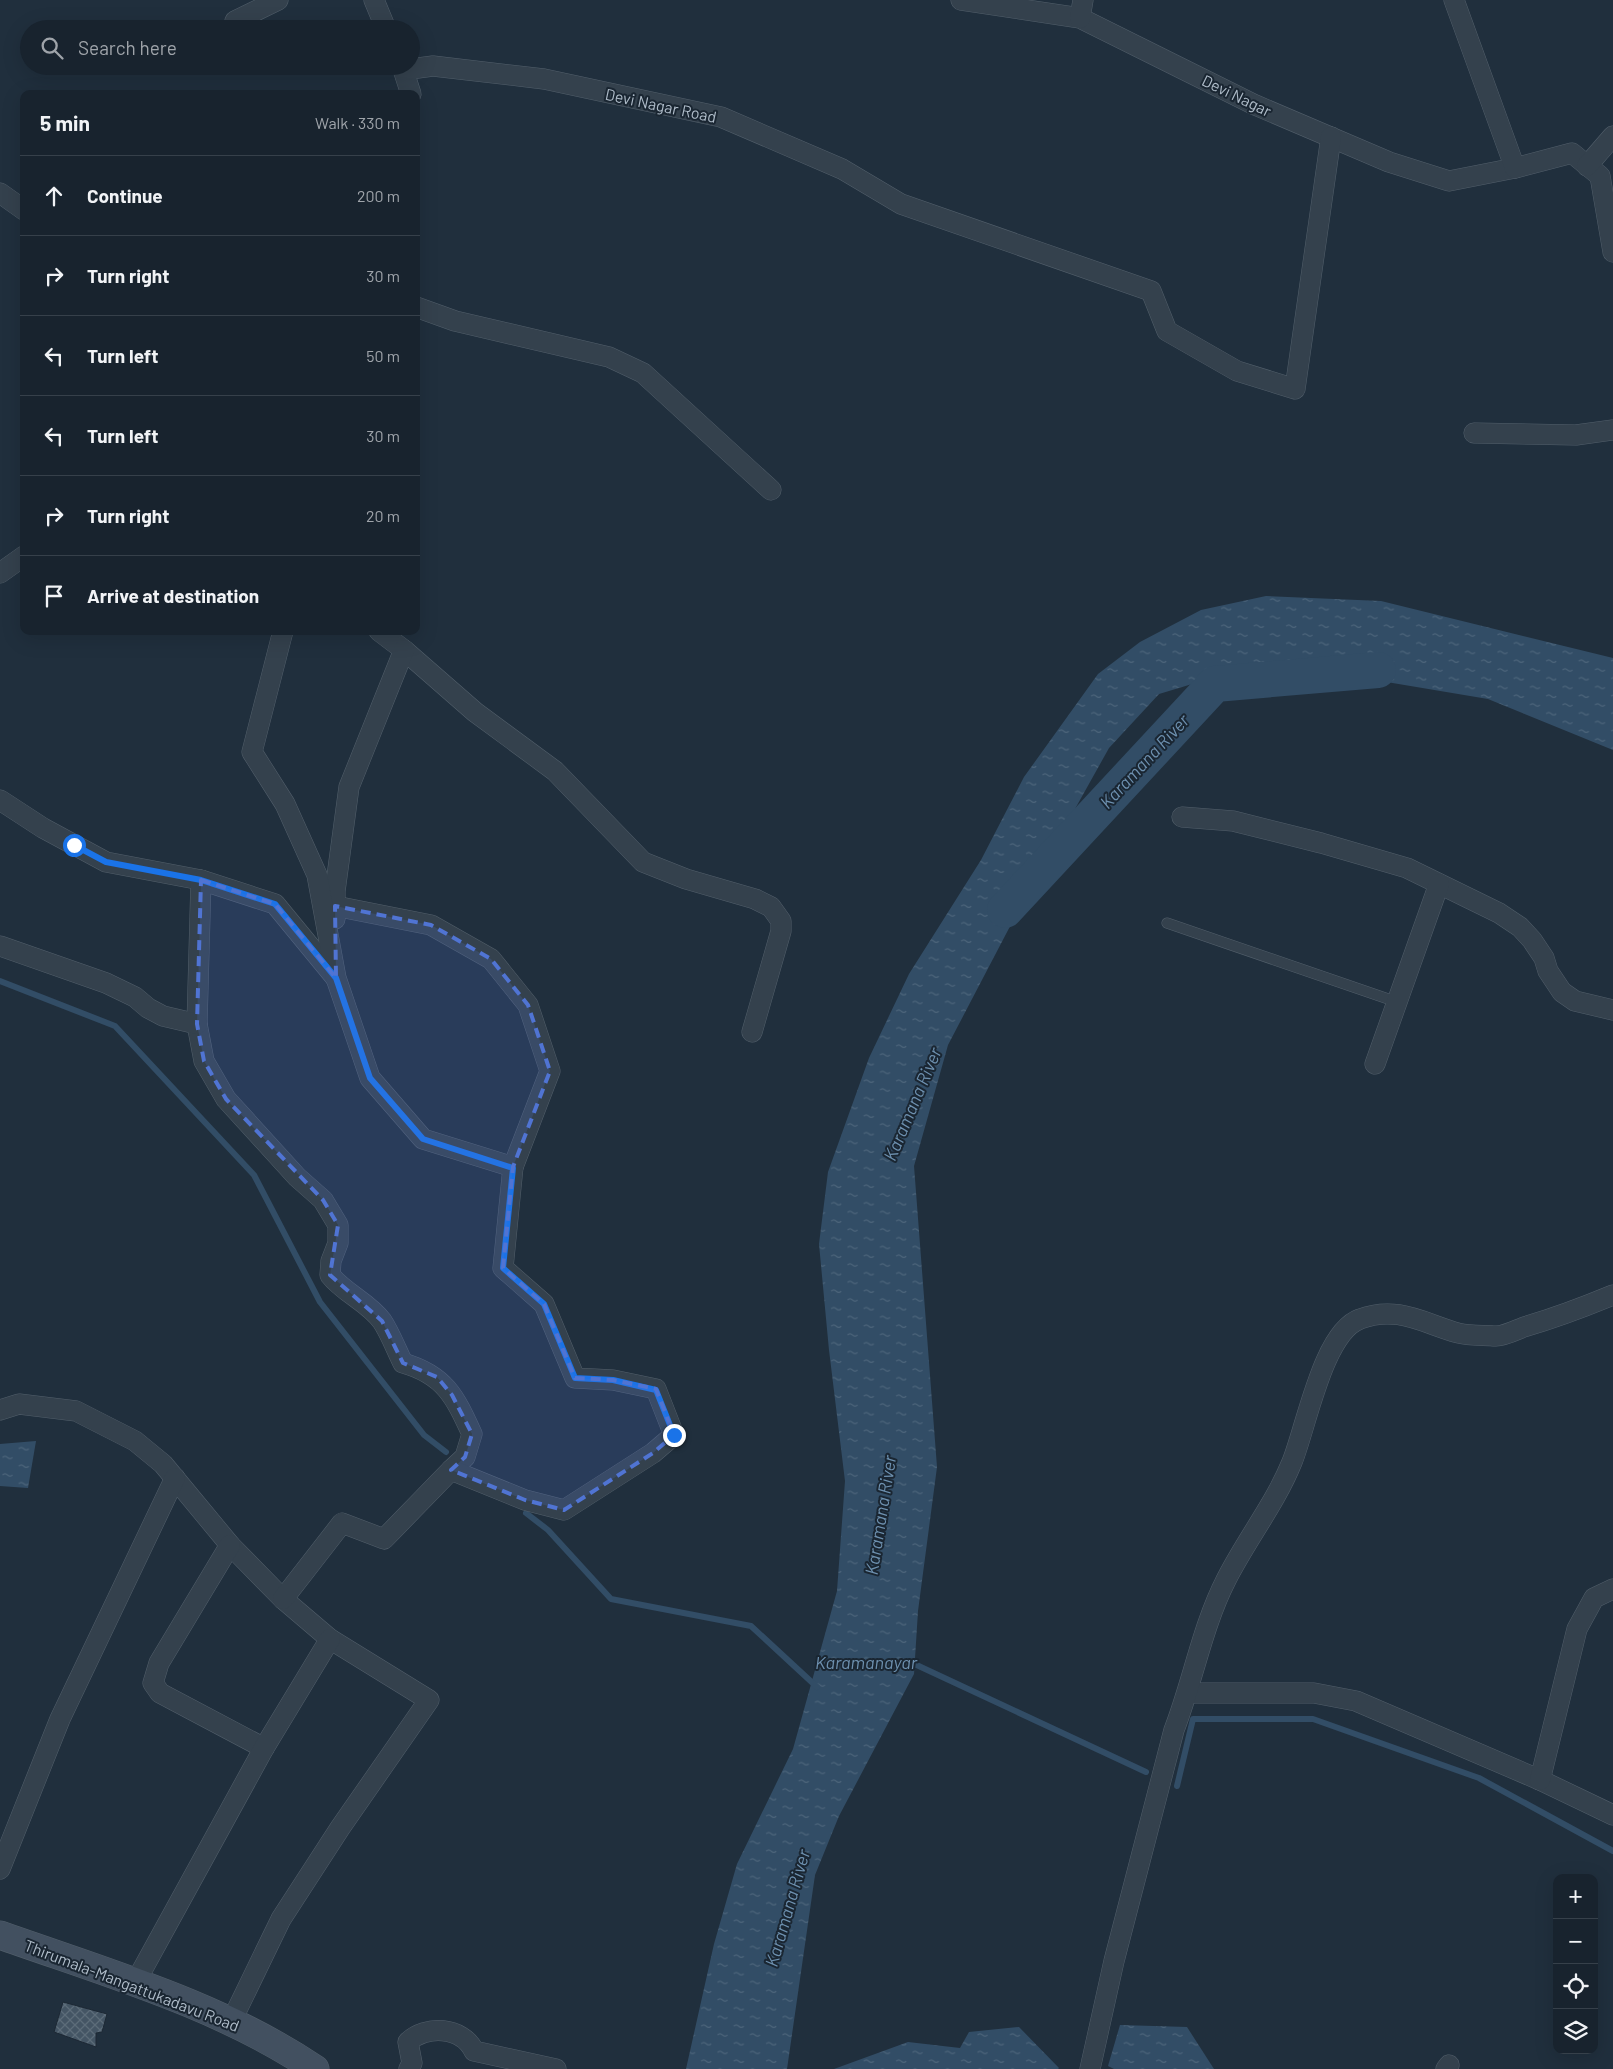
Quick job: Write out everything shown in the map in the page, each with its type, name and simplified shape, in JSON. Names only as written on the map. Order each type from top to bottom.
[{"type":"main road","name":"Thirumala-Mangattukadavu Road","points":[[0,1935],[232,2020],[315,2069]]},
{"type":"street","points":[[237,20],[278,0]]},
{"type":"street","points":[[374,0],[382,20]]},
{"type":"street","name":"Devi Nagar","points":[[961,0],[1082,9],[1253,104],[1390,162],[1449,181],[1515,168],[1572,153],[1600,176],[1613,252]]},
{"type":"street","points":[[1454,0],[1515,168]]},
{"type":"street","name":"Devi Nagar Road","points":[[420,67],[433,66],[544,79],[721,117],[842,169],[901,204],[1151,291],[1167,332],[1237,371],[1295,389],[1331,137]]},
{"type":"street","points":[[405,75],[410,90]]},
{"type":"street","points":[[1587,166],[1613,136]]},
{"type":"street","points":[[0,193],[20,207]]},
{"type":"street","points":[[420,309],[455,322],[609,357],[643,373],[772,490]]},
{"type":"street","points":[[1474,434],[1576,436],[1613,430]]},
{"type":"street","points":[[0,573],[20,559]]},
{"type":"street","points":[[282,635],[252,752],[285,804],[317,875],[336,978],[370,1078],[423,1139],[513,1168]]},
{"type":"street","points":[[384,635],[475,712],[555,771],[643,862],[686,879],[755,899],[771,907],[781,921],[780,931],[752,1032]]},
{"type":"street","points":[[336,978],[334,891],[349,787],[404,650]]},
{"type":"street","points":[[0,800],[43,828],[106,862],[201,880],[275,904],[336,978]]},
{"type":"street","points":[[1182,817],[1233,821],[1321,843],[1407,868],[1499,913],[1520,927],[1544,958],[1548,971],[1562,992],[1575,1001],[1613,1010]]},
{"type":"street","points":[[201,880],[196,1024],[204,1061],[226,1099],[297,1177],[323,1200],[338,1225],[338,1243],[331,1261],[330,1274],[339,1287],[362,1302],[382,1321],[403,1362],[437,1377],[463,1414],[472,1434],[465,1457],[384,1539],[342,1523],[283,1599]]},
{"type":"street","points":[[1374,1064],[1439,884]]},
{"type":"street","points":[[335,906],[431,925],[491,959],[528,1005],[550,1071],[513,1168],[503,1268],[544,1304],[575,1378],[613,1380],[656,1390],[674,1435],[653,1453],[564,1510],[525,1500],[451,1470]]},
{"type":"street","points":[[0,946],[106,983],[135,996],[148,1008],[163,1016],[196,1024]]},
{"type":"street","points":[[1090,2069],[1114,1960],[1174,1730],[1188,1694],[1209,1623],[1225,1581],[1267,1511],[1292,1462],[1328,1358],[1341,1333],[1358,1319],[1385,1312],[1415,1318],[1460,1334],[1498,1336],[1563,1315],[1613,1295]]},
{"type":"street","points":[[0,1410],[19,1404],[76,1411],[135,1441],[163,1464],[230,1545],[283,1599],[330,1638],[428,1700],[340,1828],[281,1919],[232,2020]]},
{"type":"street","points":[[0,1869],[60,1719],[174,1478]]},
{"type":"street","points":[[230,1545],[159,1663],[153,1683],[160,1692],[264,1748]]},
{"type":"street","points":[[1540,1780],[1577,1629],[1594,1598],[1613,1589]]},
{"type":"street","points":[[135,1983],[264,1748],[330,1638]]},
{"type":"street","points":[[1188,1694],[1314,1693],[1356,1701],[1540,1780],[1613,1815]]},
{"type":"street","points":[[410,2069],[412,2063],[408,2042],[415,2035],[435,2030],[455,2034],[471,2046],[474,2051],[556,2069]]},
{"type":"lane","points":[[1167,923],[1397,1002]]},
{"type":"highlighted area","points":[[201,880],[275,904],[336,978],[335,906],[431,925],[491,959],[528,1005],[550,1071],[513,1167],[503,1268],[544,1304],[575,1378],[613,1380],[656,1389],[674,1435],[653,1453],[564,1510],[525,1500],[451,1470],[465,1457],[472,1434],[452,1395],[437,1377],[403,1363],[382,1321],[330,1275],[338,1225],[323,1200],[226,1099],[204,1061],[197,1024]]},
{"type":"water","name":"Karamanayar","points":[[1266,596],[1381,601],[1613,658],[1613,750],[1488,699],[1345,675],[1245,668],[1159,694],[1109,748],[1018,911],[948,1045],[914,1166],[937,1467],[918,1611],[914,1674],[839,1816],[815,1875],[787,2069],[686,2069],[714,1944],[737,1864],[793,1749],[837,1591],[845,1481],[829,1350],[819,1244],[828,1172],[869,1058],[909,974],[981,860],[1024,777],[1098,674],[1140,642],[1201,610]]},
{"type":"water","points":[[36,1441],[28,1488],[0,1486],[0,1444]]},
{"type":"water","points":[[1120,2025],[1187,2027],[1214,2069],[1114,2069],[1108,2066]]},
{"type":"water","points":[[1019,2027],[1058,2069],[834,2069],[908,2042],[960,2048],[969,2032]]},
{"type":"building","points":[[63,2002],[107,2014],[102,2032],[96,2033],[96,2047],[54,2032]]},
{"type":"waterway","name":"Karamana River","points":[[1005,910],[1215,684],[1378,670]]},
{"type":"waterway","points":[[0,981],[115,1026],[254,1175],[320,1302],[424,1435],[446,1452]]},
{"type":"waterway","name":"Karamanayar","points":[[526,1513],[548,1530],[611,1599],[751,1626],[817,1687]]},
{"type":"waterway","name":"Karamanayar","points":[[908,1661],[1146,1772]]},
{"type":"waterway","points":[[1177,1786],[1193,1719],[1313,1719],[1479,1778],[1613,1851]]},
{"type":"route","points":[[74,845],[106,862],[201,880],[275,904],[336,978],[370,1078],[423,1139],[513,1168],[503,1268],[544,1304],[575,1378],[613,1380],[656,1390],[674,1435]]}]
